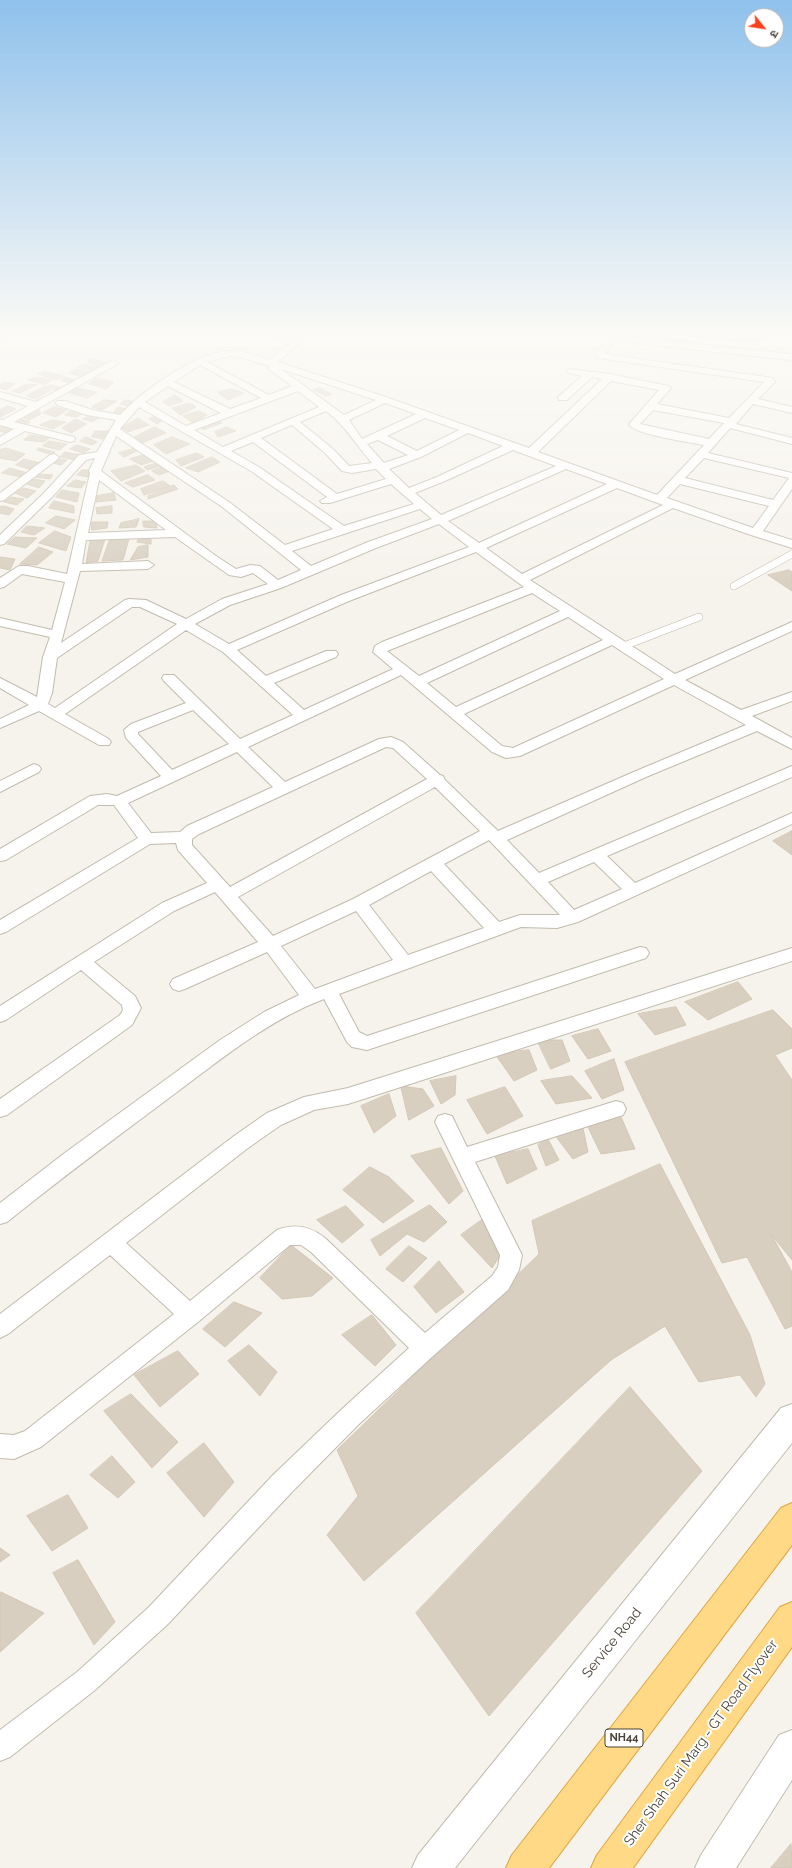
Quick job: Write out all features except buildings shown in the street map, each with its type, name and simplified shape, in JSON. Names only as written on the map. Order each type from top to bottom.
[{"type":"highway","name":"NH44","points":[[525,1868],[792,1519]]},
{"type":"highway","name":"Sher Shah Suri Marg - GT Road Flyover","points":[[610,1868],[792,1619]]},
{"type":"street","points":[[0,724],[40,705],[46,694],[50,657],[58,635],[82,537],[94,471],[114,430],[121,420]]},
{"type":"street","points":[[171,420],[255,469],[342,530]]},
{"type":"street","points":[[187,429],[211,420]]},
{"type":"street","points":[[344,420],[360,443],[393,480],[440,520],[523,579],[533,588],[673,679],[792,744]]},
{"type":"street","points":[[360,443],[379,436],[412,420]]},
{"type":"street","points":[[443,420],[564,466],[755,533],[792,544]]},
{"type":"street","points":[[530,453],[565,420]]},
{"type":"street","points":[[637,420],[634,423],[636,428],[712,443]]},
{"type":"street","points":[[714,420],[792,441]]},
{"type":"street","points":[[660,499],[734,420]]},
{"type":"street","points":[[224,450],[293,421],[330,451],[346,468],[352,470],[380,466],[417,455],[468,429]]},
{"type":"street","points":[[2,422],[70,439]]},
{"type":"street","points":[[0,442],[24,427]]},
{"type":"street","points":[[114,430],[172,467],[225,504],[310,571]]},
{"type":"street","points":[[379,436],[417,455]]},
{"type":"street","points":[[254,438],[336,498]]},
{"type":"street","points":[[407,492],[441,479],[512,446]]},
{"type":"street","points":[[0,541],[48,495],[83,457],[102,454]]},
{"type":"street","points":[[701,454],[792,476]]},
{"type":"street","points":[[0,498],[54,457]]},
{"type":"street","points":[[55,714],[186,624],[226,602],[277,584],[372,545],[440,520],[564,466]]},
{"type":"street","points":[[94,471],[212,559],[233,572],[241,573],[250,569],[256,569],[277,584]]},
{"type":"street","points":[[308,505],[393,480]]},
{"type":"street","points":[[678,480],[775,504]]},
{"type":"street","points":[[755,533],[792,480]]},
{"type":"street","points":[[228,649],[344,598],[479,547],[617,484]]},
{"type":"street","points":[[523,579],[673,504]]},
{"type":"street","points":[[283,550],[422,505]]},
{"type":"street","points":[[82,537],[179,533]]},
{"type":"street","points":[[3,579],[19,570],[72,574],[148,566]]},
{"type":"street","points":[[533,588],[380,649],[382,655],[418,682],[497,749],[506,753],[515,753],[673,679],[792,626]]},
{"type":"street","points":[[50,657],[129,603],[142,603],[210,636],[228,649],[303,716]]},
{"type":"street","points":[[418,682],[570,611]]},
{"type":"street","points":[[0,622],[58,635]]},
{"type":"street","points":[[454,713],[619,643]]},
{"type":"street","points":[[264,682],[331,654]]},
{"type":"street","points":[[0,856],[95,800],[107,799],[119,801],[402,670]]},
{"type":"street","points":[[169,678],[283,789]]},
{"type":"street","points":[[0,682],[104,742]]},
{"type":"street","points":[[740,716],[792,696]]},
{"type":"street","points":[[170,777],[131,735],[131,730],[195,704]]},
{"type":"street","points":[[179,984],[359,903],[433,863],[494,835],[758,725]]},
{"type":"street","points":[[0,928],[147,839],[184,837],[194,830],[384,742],[391,742],[398,745],[438,779],[494,835],[572,918]]},
{"type":"street","points":[[0,787],[34,769]]},
{"type":"street","points":[[537,880],[792,771]]},
{"type":"street","points":[[0,1015],[168,907],[224,889],[438,779]]},
{"type":"street","points":[[119,801],[147,839]]},
{"type":"street","points":[[0,1215],[73,1158],[227,1045],[270,1017],[310,997],[520,921],[531,920],[557,922],[572,918],[792,818]]},
{"type":"street","points":[[184,837],[184,846],[224,889],[270,944],[310,997]]},
{"type":"street","points":[[596,856],[633,890]]},
{"type":"street","points":[[433,863],[496,930]]},
{"type":"street","points":[[359,903],[405,963]]},
{"type":"street","points":[[328,991],[353,1037],[359,1042],[368,1043],[640,953]]},
{"type":"street","points":[[0,1327],[252,1134],[274,1119],[311,1103],[348,1096],[792,954]]},
{"type":"street","points":[[0,1109],[126,1020],[132,1013],[132,1006],[129,1000],[82,961]]},
{"type":"street","points":[[463,1158],[616,1109]]},
{"type":"street","points":[[2,1742],[86,1681],[158,1616],[282,1484],[350,1417],[425,1348],[500,1283],[508,1270],[511,1255],[446,1122]]},
{"type":"street","points":[[0,1446],[14,1447],[33,1440],[190,1315],[284,1237],[296,1234],[307,1237],[318,1245],[425,1348]]},
{"type":"street","points":[[110,1242],[190,1315]]},
{"type":"street","name":"Service Road","points":[[431,1868],[792,1419]]},
{"type":"street","points":[[714,1868],[792,1748]]},
{"type":"lane","points":[[734,586],[792,554]]},
{"type":"lane","points":[[619,643],[699,617]]}]
